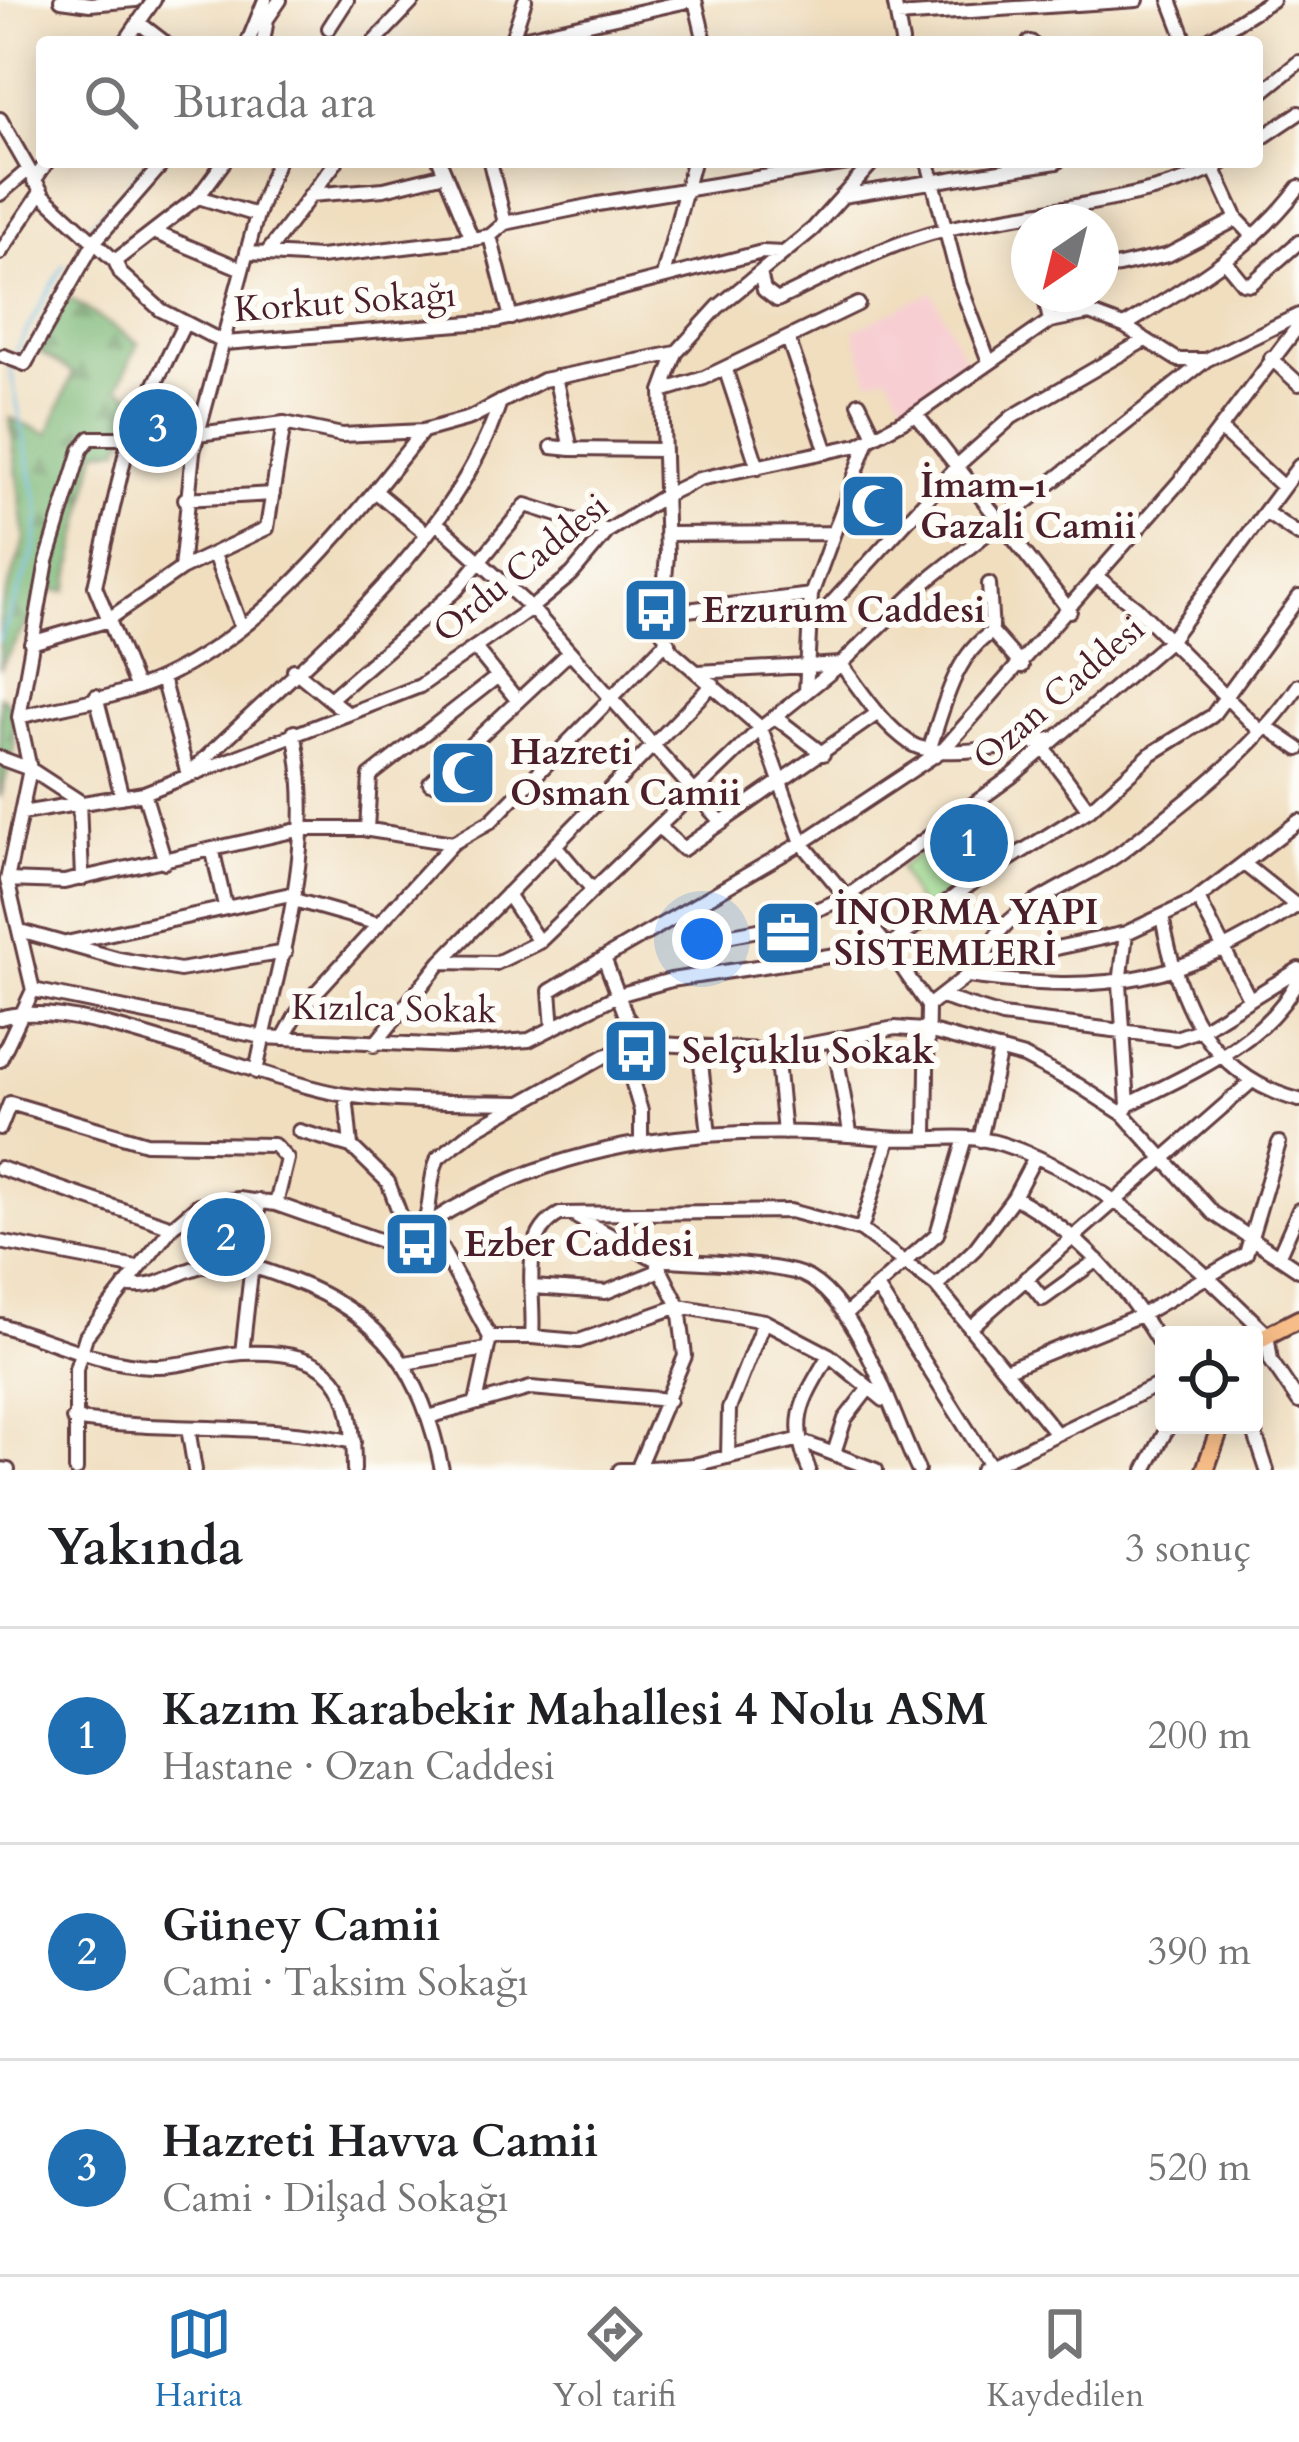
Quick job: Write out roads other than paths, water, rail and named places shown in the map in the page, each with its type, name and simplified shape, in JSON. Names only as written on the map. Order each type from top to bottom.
[{"type":"main road","points":[[1263,1336],[1299,1318]]},
{"type":"main road","points":[[1205,1470],[1218,1434]]},
{"type":"street","points":[[61,0],[90,4],[136,0]]},
{"type":"street","points":[[129,36],[154,0]]},
{"type":"street","points":[[250,36],[265,0]]},
{"type":"street","points":[[263,36],[267,19],[280,0]]},
{"type":"street","points":[[328,28],[347,0]]},
{"type":"street","points":[[380,36],[414,0]]},
{"type":"street","points":[[510,36],[525,0]]},
{"type":"street","points":[[524,36],[652,4],[694,0],[703,36]]},
{"type":"street","points":[[894,0],[901,36]]},
{"type":"street","points":[[897,16],[1137,0]]},
{"type":"street","points":[[1170,0],[1184,36]]},
{"type":"street","points":[[1215,36],[1272,0]]},
{"type":"street","points":[[138,22],[156,36]]},
{"type":"street","points":[[1263,92],[1299,62]]},
{"type":"street","points":[[1263,137],[1299,113]]},
{"type":"street","name":"Korkut Sokağı","points":[[1,125],[35,181],[116,261],[122,274],[184,324],[225,343],[511,318],[762,252],[784,253]]},
{"type":"street","points":[[2,247],[43,168]]},
{"type":"street","points":[[4,356],[25,364],[95,242],[159,168]]},
{"type":"street","points":[[116,261],[197,197],[219,168]]},
{"type":"street","points":[[181,569],[193,452],[257,215],[275,168]]},
{"type":"street","points":[[267,253],[331,168]]},
{"type":"street","points":[[310,195],[384,189],[443,168],[472,239]]},
{"type":"street","points":[[491,168],[505,223]]},
{"type":"street","points":[[663,276],[691,168]]},
{"type":"street","points":[[249,253],[320,257],[472,239],[490,236],[505,223],[817,168]]},
{"type":"street","points":[[868,168],[676,353],[662,391],[667,534],[662,613],[667,641],[761,728],[778,787],[802,843],[888,947],[928,1006],[924,1030],[926,1134]]},
{"type":"street","points":[[930,168],[988,359]]},
{"type":"street","points":[[842,196],[1025,168]]},
{"type":"street","points":[[1080,204],[1208,168]]},
{"type":"street","points":[[1220,168],[1238,219],[1254,238]]},
{"type":"street","points":[[0,194],[35,181]]},
{"type":"street","points":[[1124,326],[1254,238],[1299,187]]},
{"type":"street","points":[[197,197],[257,215]]},
{"type":"street","points":[[1119,266],[1168,255],[1238,219]]},
{"type":"street","points":[[760,273],[764,290],[777,300],[884,250],[945,229],[1011,220]]},
{"type":"street","points":[[156,233],[242,268]]},
{"type":"street","points":[[490,236],[511,318]]},
{"type":"street","points":[[1225,261],[1247,284],[1299,242]]},
{"type":"street","points":[[662,391],[724,368],[858,304]]},
{"type":"street","points":[[1048,312],[1050,321]]},
{"type":"street","points":[[1089,313],[1124,326],[1178,360],[1206,360]]},
{"type":"street","name":"Ordu Caddesi","points":[[22,813],[144,793],[420,686],[531,608],[572,574],[608,531],[666,495],[699,479],[826,452],[872,437],[916,413],[988,359],[1050,321],[1089,313]]},
{"type":"street","points":[[441,962],[496,963],[539,942],[761,728],[841,664],[998,521],[1206,360],[1299,315]]},
{"type":"street","points":[[136,686],[95,586],[129,438],[184,324]]},
{"type":"street","points":[[553,1028],[550,991],[680,918],[944,749],[1070,611],[1299,326]]},
{"type":"street","points":[[788,338],[826,452]]},
{"type":"street","points":[[809,628],[958,464],[1012,417],[1145,340]]},
{"type":"street","points":[[198,434],[284,423],[342,435],[423,431],[554,377],[676,353]]},
{"type":"street","points":[[1271,358],[1299,384]]},
{"type":"street","points":[[724,368],[758,468]]},
{"type":"street","points":[[554,377],[571,449]]},
{"type":"street","points":[[162,678],[188,775],[355,615],[436,522],[487,444],[500,402]]},
{"type":"street","points":[[806,692],[812,595],[872,437],[860,403]]},
{"type":"street","points":[[916,413],[1070,611]]},
{"type":"street","points":[[32,643],[106,621],[181,569],[215,557],[267,528],[284,423]]},
{"type":"street","points":[[1220,429],[1283,487]]},
{"type":"street","points":[[19,717],[162,678],[241,626],[325,554],[423,431]]},
{"type":"street","points":[[0,1060],[33,990],[8,880],[30,769],[19,717],[47,561],[81,450],[90,438],[129,438],[193,452]]},
{"type":"street","points":[[552,448],[664,450]]},
{"type":"street","name":"Ozan Caddesi","points":[[680,918],[700,941],[774,927],[844,898],[1058,738],[1168,641],[1299,466]]},
{"type":"street","points":[[376,490],[426,533]]},
{"type":"street","points":[[185,499],[273,494]]},
{"type":"street","points":[[331,698],[457,589],[526,505],[608,531]]},
{"type":"street","points":[[1265,512],[1299,535]]},
{"type":"street","points":[[436,522],[531,608],[722,824]]},
{"type":"street","points":[[667,534],[834,532]]},
{"type":"street","points":[[215,557],[241,626]]},
{"type":"street","points":[[1096,576],[1225,699],[1299,749]]},
{"type":"street","points":[[989,584],[992,632],[1022,666]]},
{"type":"street","points":[[662,613],[812,595]]},
{"type":"street","points":[[888,947],[976,880],[1089,810],[1151,754],[1212,716],[1299,597]]},
{"type":"street","points":[[929,750],[955,677],[973,645],[992,632]]},
{"type":"street","points":[[284,1037],[298,1012],[454,843],[491,821],[667,641]]},
{"type":"street","points":[[475,648],[518,701]]},
{"type":"street","points":[[430,783],[570,652]]},
{"type":"street","points":[[697,672],[841,664]]},
{"type":"street","points":[[841,664],[878,713],[914,746],[1003,749],[1058,738]]},
{"type":"street","points":[[295,670],[348,714]]},
{"type":"street","points":[[367,830],[370,776],[498,676]]},
{"type":"street","points":[[374,1046],[441,962],[713,685]]},
{"type":"street","points":[[982,964],[988,944],[1014,917],[1118,855],[1264,729],[1299,686]]},
{"type":"street","points":[[96,696],[122,797]]},
{"type":"street","points":[[659,827],[683,849],[878,713]]},
{"type":"street","points":[[776,717],[823,754]]},
{"type":"street","points":[[256,1072],[285,952],[302,829],[303,772],[294,732]]},
{"type":"street","points":[[1044,748],[1089,810]]},
{"type":"street","points":[[0,758],[30,769],[79,801],[82,879]]},
{"type":"street","points":[[144,793],[165,862]]},
{"type":"street","points":[[928,1006],[982,964],[1126,933],[1198,898],[1299,820]]},
{"type":"street","points":[[8,880],[82,879],[302,829],[367,830],[454,843]]},
{"type":"street","points":[[555,845],[593,890]]},
{"type":"street","points":[[212,852],[225,906]]},
{"type":"street","points":[[968,976],[1056,988],[1120,984],[1172,971],[1223,949],[1298,906],[1244,864]]},
{"type":"street","points":[[507,894],[539,942]]},
{"type":"street","points":[[64,944],[225,906],[294,897],[380,924]]},
{"type":"street","points":[[1198,898],[1249,998]]},
{"type":"street","points":[[1162,916],[1172,971],[1220,1058],[1262,1091],[1299,1100]]},
{"type":"street","points":[[20,931],[180,970],[285,952]]},
{"type":"street","points":[[1125,1110],[1120,984],[1126,933]]},
{"type":"street","name":"Kızılca Sokak","points":[[33,990],[263,1037],[374,1046],[529,1040],[618,995],[671,980],[888,947]]},
{"type":"street","points":[[604,958],[645,1043]]},
{"type":"street","points":[[941,997],[1002,1016],[1176,1038],[1202,1029],[1299,973]]},
{"type":"street","points":[[1125,1110],[1220,1058],[1288,1000],[1299,973]]},
{"type":"street","points":[[0,1018],[25,1012],[96,1023],[346,1094],[521,1103]]},
{"type":"street","points":[[476,1403],[488,1343],[428,1224],[438,1158],[521,1103],[645,1043],[776,1051],[895,1028],[924,1030],[1000,1050],[1125,1110],[1161,1159],[1213,1214],[1299,1270]]},
{"type":"street","points":[[834,1041],[850,1132]]},
{"type":"street","points":[[699,1045],[709,1134]]},
{"type":"street","points":[[623,1050],[641,1111],[640,1139]]},
{"type":"street","points":[[848,1312],[937,1234],[1000,1050]]},
{"type":"street","points":[[776,1051],[784,1133]]},
{"type":"street","points":[[970,1328],[1251,1082]]},
{"type":"street","points":[[346,1094],[351,1147]]},
{"type":"street","points":[[0,1128],[5,1100],[146,1143],[274,1144],[287,1160],[276,1204]]},
{"type":"street","points":[[299,1131],[351,1147],[388,1182],[410,1241]]},
{"type":"street","points":[[76,1470],[73,1419],[80,1348],[136,1268],[198,1205],[276,1204],[393,1245],[410,1241],[470,1196],[519,1174],[640,1139],[850,1132],[889,1139],[926,1134],[972,1139],[1035,1157],[1118,1203],[1209,1277],[1250,1326]]},
{"type":"street","points":[[861,1230],[889,1139]]},
{"type":"street","points":[[1006,1370],[1143,1314],[1246,1255],[1279,1143]]},
{"type":"street","points":[[936,1286],[975,1249],[1014,1197],[1035,1157]]},
{"type":"street","points":[[0,1168],[172,1227]]},
{"type":"street","points":[[1014,1197],[1075,1234],[1143,1314],[1155,1335]]},
{"type":"street","points":[[242,1353],[259,1201]]},
{"type":"street","points":[[532,1337],[535,1238],[544,1223],[560,1214],[790,1210],[861,1230],[936,1286],[1055,1432]]},
{"type":"street","points":[[1279,1255],[1299,1210]]},
{"type":"street","points":[[577,1217],[657,1265],[795,1272],[820,1284],[848,1312],[918,1470]]},
{"type":"street","points":[[0,1242],[136,1268]]},
{"type":"street","points":[[1026,1278],[1042,1299],[1097,1260]]},
{"type":"street","points":[[124,1285],[146,1289],[209,1264],[250,1265],[327,1294],[376,1329],[405,1363],[432,1416],[442,1470]]},
{"type":"street","points":[[533,1287],[606,1292],[657,1265]]},
{"type":"street","points":[[637,1469],[685,1356],[679,1306],[657,1265]]},
{"type":"street","points":[[878,1289],[998,1467],[1055,1432],[1155,1386]]},
{"type":"street","points":[[405,1363],[532,1337],[579,1341],[679,1306],[764,1321],[829,1355],[884,1400]]},
{"type":"street","points":[[728,1457],[729,1409],[764,1321]]},
{"type":"street","points":[[0,1325],[151,1366],[242,1353],[286,1356],[323,1368],[344,1389],[354,1470]]},
{"type":"street","points":[[1263,1344],[1296,1394]]},
{"type":"street","points":[[809,1470],[797,1440],[800,1405],[829,1355]]},
{"type":"street","points":[[432,1416],[531,1388],[669,1400]]},
{"type":"street","points":[[835,1453],[845,1419],[869,1388]]},
{"type":"street","points":[[73,1419],[136,1429],[303,1431],[354,1442]]},
{"type":"street","points":[[188,1428],[195,1470]]},
{"type":"street","points":[[1145,1470],[1163,1434]]},
{"type":"street","points":[[1255,1434],[1267,1470]]},
{"type":"street","points":[[620,1470],[728,1457],[797,1440],[876,1470]]},
{"type":"street","points":[[746,1452],[750,1470]]},
{"type":"waterway","points":[[90,226],[143,168]]},
{"type":"waterway","points":[[15,352],[64,264]]},
{"type":"waterway","points":[[0,640],[35,549],[39,514],[10,367]]},
{"type":"place","name":"Hazreti Havva Camii","points":[[158,428]]},
{"type":"place","name":"İmam-ı Gazali Camii","points":[[873,506]]},
{"type":"place","name":"Erzurum Caddesi","points":[[656,610]]},
{"type":"place","name":"Hazreti Osman Camii","points":[[463,773]]},
{"type":"place","name":"Kazım Karabekir Mahallesi 4 Nolu ASM","points":[[969,843]]},
{"type":"place","name":"İNORMA YAPI SİSTEMLERİ","points":[[788,933]]},
{"type":"place","name":"Selçuklu Sokak","points":[[636,1051]]},
{"type":"place","name":"Güney Camii","points":[[226,1237]]},
{"type":"place","name":"Ezber Caddesi","points":[[417,1244]]}]
